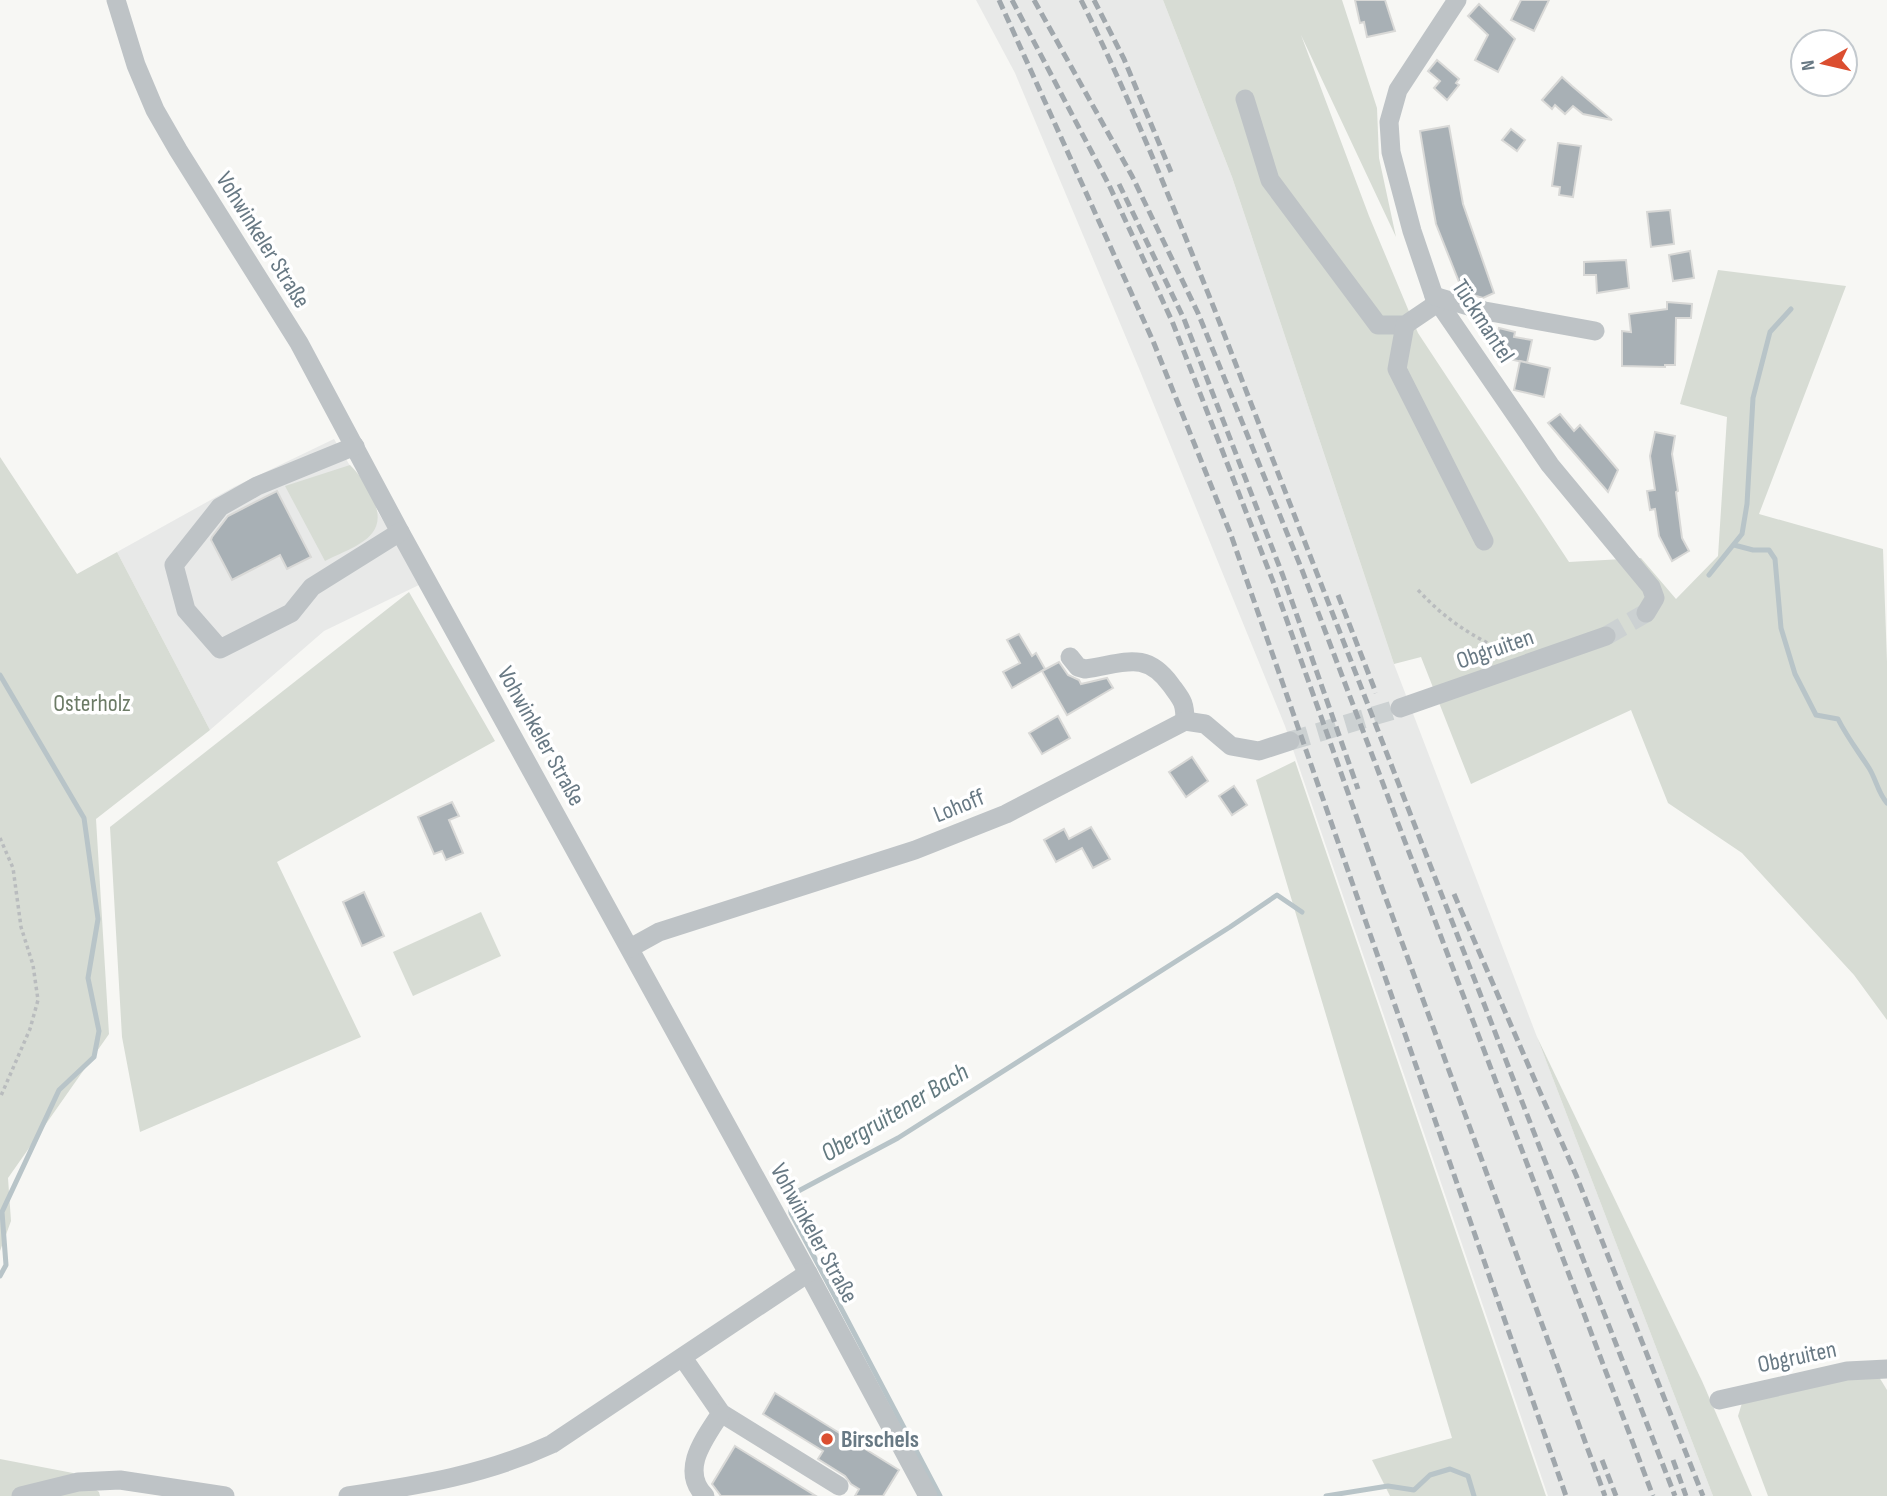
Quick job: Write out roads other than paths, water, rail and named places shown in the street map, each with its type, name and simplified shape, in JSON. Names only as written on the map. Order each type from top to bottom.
[{"type":"street","name":"Vohwinkeler Straße","points":[[116,0],[136,65],[155,110],[299,343],[928,1496]]},
{"type":"street","name":"Tückmantel","points":[[1457,0],[1398,90],[1389,122],[1391,152],[1412,231],[1436,299],[1550,465],[1651,586],[1650,606]]},
{"type":"street","points":[[1245,99],[1270,180],[1378,325],[1405,325]]},
{"type":"street","points":[[1484,541],[1397,369],[1405,325],[1436,299],[1595,331]]},
{"type":"street","points":[[355,446],[257,486],[220,507],[174,565],[186,610],[220,649],[291,613],[312,587],[400,531]]},
{"type":"street","name":"Obgruiten","points":[[1400,708],[1606,636]]},
{"type":"street","points":[[1070,657],[1078,667],[1085,669],[1132,661],[1149,663],[1163,674],[1185,703],[1185,720],[1205,724],[1231,746],[1259,751],[1290,741]]},
{"type":"street","name":"Lohoff","points":[[630,948],[659,932],[915,850],[1006,814],[1185,720]]},
{"type":"street","points":[[348,1496],[467,1476],[518,1460],[552,1444],[808,1273]]},
{"type":"street","points":[[683,1357],[721,1413],[839,1486]]},
{"type":"street","name":"Obgruiten","points":[[1719,1400],[1847,1371],[1887,1369]]},
{"type":"street","points":[[705,1496],[695,1486],[692,1469],[699,1448],[721,1413]]},
{"type":"street","points":[[21,1496],[78,1482],[113,1480],[225,1496]]},
{"type":"waterway","name":"Obergruitener Bach","points":[[1709,575],[1742,534],[1747,504],[1753,398],[1770,332],[1791,309]]},
{"type":"waterway","points":[[1734,545],[1753,550],[1769,550],[1775,559],[1781,628],[1795,674],[1816,715],[1838,719],[1887,803]]},
{"type":"waterway","points":[[0,675],[84,818],[98,919],[88,978],[99,1031],[94,1057],[59,1090],[2,1212],[6,1265],[0,1276]]},
{"type":"waterway","name":"Obergruitener Bach","points":[[940,1496],[791,1213],[789,1196],[898,1138],[1277,895],[1302,912]]},
{"type":"waterway","points":[[1326,1496],[1388,1486],[1414,1490],[1430,1475],[1450,1469],[1468,1476],[1474,1496]]},
{"type":"tunnel","points":[[1606,636],[1646,613]]},
{"type":"tunnel","points":[[1290,741],[1400,708]]},
{"type":"railway","points":[[999,0],[1153,341],[1231,535],[1566,1496]]},
{"type":"railway","points":[[1012,0],[1109,185],[1172,321],[1274,584],[1374,866],[1605,1496]]},
{"type":"railway","points":[[1034,0],[1132,176],[1198,313],[1302,570],[1653,1496]]},
{"type":"railway","points":[[1081,0],[1134,114],[1214,308],[1675,1496]]},
{"type":"railway","points":[[1094,0],[1124,59],[1171,172]]},
{"type":"railway","points":[[1119,184],[1184,319],[1283,576],[1358,789]]},
{"type":"railway","points":[[1338,595],[1376,693]]},
{"type":"railway","points":[[1454,894],[1576,1175],[1703,1496]]},
{"type":"railway","points":[[1602,1460],[1616,1496]]},
{"type":"railway","points":[[1673,1460],[1686,1496]]},
{"type":"place","name":"Birschels","points":[[827,1439]]},
{"type":"park label","name":"Osterholz","points":[[92,703]]}]
